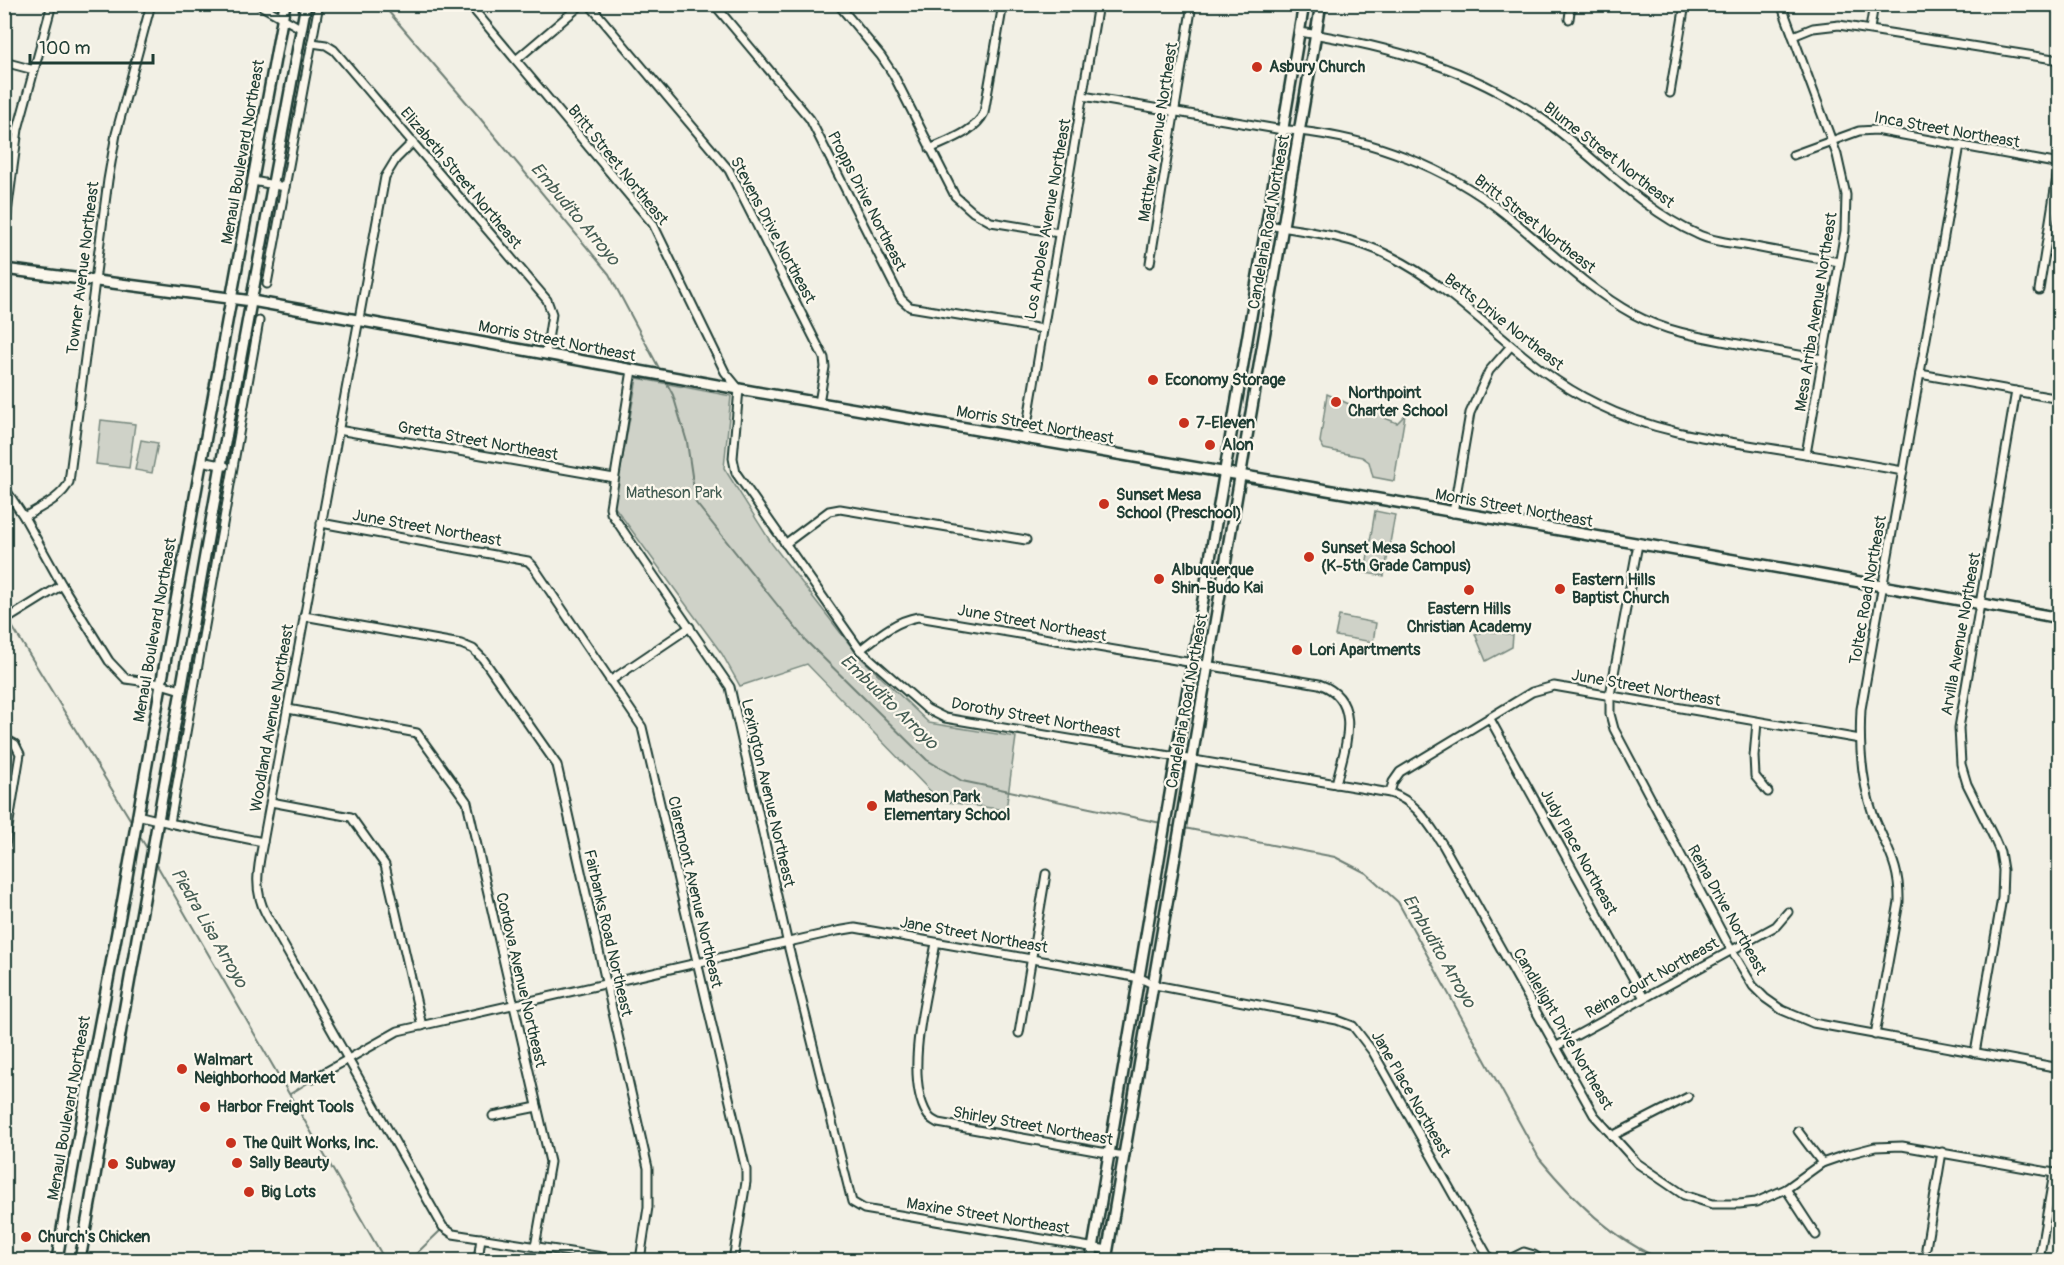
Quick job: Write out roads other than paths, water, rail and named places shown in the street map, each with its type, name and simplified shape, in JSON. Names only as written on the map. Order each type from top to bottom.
[{"type":"main road","name":"Menaul Boulevard Northeast","points":[[57,1260],[285,4]]},
{"type":"main road","points":[[80,1260],[221,465],[306,4]]},
{"type":"main road","name":"Candelaria Road Northeast","points":[[1091,1260],[1304,4]]},
{"type":"main road","name":"Candelaria Road Northeast","points":[[1106,1260],[1155,985],[1320,4]]},
{"type":"main road","name":"Morris Street Northeast","points":[[4,269],[252,301],[739,389],[2060,618]]},
{"type":"street","points":[[4,236],[18,129],[52,4]]},
{"type":"street","name":"Towner Avenue Northeast","points":[[24,518],[60,494],[69,482],[108,180],[116,134],[151,4]]},
{"type":"street","points":[[258,4],[302,29]]},
{"type":"street","points":[[267,284],[319,4]]},
{"type":"street","name":"Britt Street Northeast","points":[[469,4],[653,224],[725,372],[739,389]]},
{"type":"street","points":[[516,60],[582,4]]},
{"type":"street","name":"Stevens Drive Northeast","points":[[589,4],[729,170],[824,358],[825,367],[819,403]]},
{"type":"street","name":"Propps Drive Northeast","points":[[714,4],[810,119],[902,299],[910,308],[1043,329]]},
{"type":"street","points":[[838,4],[893,74],[955,196],[973,212],[991,222],[1059,233]]},
{"type":"street","points":[[930,149],[974,127],[984,113],[1003,4]]},
{"type":"street","name":"Los Arboles Avenue Northeast","points":[[1025,437],[1098,4]]},
{"type":"street","name":"Matthew Avenue Northeast","points":[[1150,263],[1192,4]]},
{"type":"street","points":[[1569,19],[1571,4]]},
{"type":"street","points":[[1670,93],[1685,4]]},
{"type":"street","name":"Mesa Arriba Avenue Northeast","points":[[1781,4],[1832,140],[1846,195],[1845,231],[1806,454]]},
{"type":"street","points":[[1870,29],[1874,4]]},
{"type":"street","points":[[1793,36],[1813,28],[1839,25],[2060,60]]},
{"type":"street","name":"Blume Street Northeast","points":[[1300,32],[1381,47],[1465,75],[1541,117],[1650,206],[1700,236],[1839,262]]},
{"type":"street","name":"Elizabeth Street Northeast","points":[[312,43],[326,45],[334,50],[550,306],[552,314],[546,353]]},
{"type":"street","points":[[4,62],[34,70]]},
{"type":"street","name":"Britt Street Northeast","points":[[1083,96],[1340,138],[1392,152],[1450,177],[1502,212],[1617,304],[1651,323],[1709,339],[1823,359]]},
{"type":"street","name":"Inca Street Northeast","points":[[1793,155],[1859,131],[1876,130],[2059,164]]},
{"type":"street","name":"Woodland Avenue Northeast","points":[[413,142],[396,159],[385,177],[257,875],[258,895],[263,909],[443,1227],[453,1234],[622,1260]]},
{"type":"street","name":"Toltec Road Northeast","points":[[1875,1035],[1899,902],[1900,883],[1896,865],[1873,814],[1862,769],[1860,739],[1864,686],[1960,145]]},
{"type":"street","points":[[2039,290],[2059,164]]},
{"type":"street","points":[[253,181],[285,187]]},
{"type":"street","name":"Betts Drive Northeast","points":[[1267,225],[1332,236],[1389,255],[1455,299],[1510,347],[1543,371],[1586,399],[1636,421],[1700,437],[1903,471]]},
{"type":"street","points":[[170,823],[259,321]]},
{"type":"street","points":[[1453,513],[1470,413],[1483,381],[1510,347]]},
{"type":"street","name":"Lexington Avenue Northeast","points":[[632,370],[614,478],[611,513],[730,687],[787,942],[852,1202],[864,1209]]},
{"type":"street","points":[[1920,374],[2060,399]]},
{"type":"street","points":[[739,389],[733,458],[736,473],[861,650]]},
{"type":"street","name":"Arvilla Avenue Northeast","points":[[1975,1053],[2004,886],[2000,852],[1967,784],[1961,764],[1960,711],[2016,391]]},
{"type":"street","name":"Gretta Street Northeast","points":[[338,430],[614,478]]},
{"type":"street","points":[[201,461],[232,468]]},
{"type":"street","points":[[4,488],[109,661],[126,679],[161,684],[181,690]]},
{"type":"street","points":[[785,544],[829,511],[840,509],[1026,540]]},
{"type":"street","name":"June Street Northeast","points":[[321,523],[528,561]]},
{"type":"street","name":"Reina Drive Northeast","points":[[1638,544],[1610,695],[1610,714],[1614,729],[1753,986],[1782,1010],[1813,1023],[2060,1068]]},
{"type":"street","name":"Claremont Avenue Northeast","points":[[528,561],[642,727],[746,1170],[733,1260]]},
{"type":"street","points":[[4,621],[62,585]]},
{"type":"street","name":"Fairbanks Road Northeast","points":[[304,616],[461,644],[473,649],[483,659],[557,765],[648,1168],[648,1207],[640,1260]]},
{"type":"street","name":"June Street Northeast","points":[[861,650],[894,625],[906,619],[918,617],[1319,684],[1335,692],[1347,708],[1348,719],[1336,784]]},
{"type":"street","points":[[610,681],[690,627]]},
{"type":"street","name":"Dorothy Street Northeast","points":[[861,650],[927,709],[945,718],[1193,759]]},
{"type":"street","name":"June Street Northeast","points":[[1390,793],[1393,782],[1400,772],[1532,693],[1545,688],[1563,687],[1860,739]]},
{"type":"street","name":"Cordova Avenue Northeast","points":[[288,708],[417,733],[467,802],[550,1162],[535,1247]]},
{"type":"street","points":[[2060,713],[2060,735]]},
{"type":"street","name":"Judy Place Northeast","points":[[1490,719],[1644,998]]},
{"type":"street","points":[[1757,722],[1755,776],[1768,792]]},
{"type":"street","points":[[4,738],[15,744],[20,754],[4,852]]},
{"type":"street","name":"Candlelight Drive Northeast","points":[[1193,759],[1390,793],[1406,800],[1418,809],[1443,845],[1594,1115],[1637,1163],[1684,1195],[1698,1201],[1721,1204],[1756,1202],[1786,1188],[1822,1163],[1875,1147],[1902,1146],[2056,1174]]},
{"type":"street","points":[[271,801],[351,817],[385,865],[422,1026]]},
{"type":"street","points":[[137,815],[263,842]]},
{"type":"street","points":[[1019,1033],[1047,874]]},
{"type":"street","name":"Reina Court Northeast","points":[[1557,1046],[1776,926],[1788,912]]},
{"type":"street","name":"Jane Street Northeast","points":[[313,1079],[398,1031],[855,928],[1140,978],[1155,985]]},
{"type":"street","name":"Shirley Street Northeast","points":[[936,943],[916,1063],[923,1103],[928,1116],[938,1123],[1124,1156]]},
{"type":"street","name":"Jane Place Northeast","points":[[1155,985],[1321,1016],[1353,1026],[1373,1052],[1490,1260]]},
{"type":"street","points":[[1612,1136],[1688,1097]]},
{"type":"street","points":[[493,1116],[537,1107]]},
{"type":"street","points":[[1798,1131],[1822,1163]]},
{"type":"street","points":[[1926,1248],[1942,1152]]},
{"type":"street","points":[[2038,1260],[2056,1174]]},
{"type":"street","points":[[1786,1188],[1816,1235]]},
{"type":"street","name":"Maxine Street Northeast","points":[[864,1209],[1108,1250]]},
{"type":"street","points":[[477,1260],[481,1238]]},
{"type":"street","points":[[1508,1260],[1524,1252],[1540,1260]]},
{"type":"waterway","name":"Embudito Arroyo","points":[[382,4],[609,274],[660,370]]},
{"type":"waterway","name":"Embudito Arroyo","points":[[664,378],[673,395],[687,442],[696,503],[806,641],[927,760],[962,781],[1161,823]]},
{"type":"waterway","name":"Piedra Lisa Arroyo","points":[[4,613],[133,824]]},
{"type":"waterway","name":"Embudito Arroyo","points":[[1166,825],[1178,827]]},
{"type":"waterway","name":"Embudito Arroyo","points":[[1184,828],[1335,857],[1366,873],[1398,902],[1539,1158],[1595,1217],[1627,1241],[1663,1260]]},
{"type":"waterway","name":"Piedra Lisa Arroyo","points":[[137,832],[148,850]]},
{"type":"waterway","name":"Piedra Lisa Arroyo","points":[[154,860],[385,1260]]},
{"type":"waterway","points":[[290,1094],[311,1081]]},
{"type":"waterway","points":[[406,1260],[417,1253],[441,1230]]},
{"type":"waterway","name":"Embudito Arroyo","points":[[1649,1256],[1654,1260]]},
{"type":"place","name":"Asbury Church","points":[[1257,67]]},
{"type":"place","name":"Economy Storage","points":[[1153,380]]},
{"type":"place","name":"Northpoint Charter School","points":[[1336,402]]},
{"type":"place","name":"7-Eleven","points":[[1184,423]]},
{"type":"place","name":"Alon","points":[[1210,445]]},
{"type":"place","name":"Sunset Mesa School (Preschool)","points":[[1104,504]]},
{"type":"place","name":"Sunset Mesa School (K-5th Grade Campus)","points":[[1309,557]]},
{"type":"place","name":"Albuquerque Shin-Budo Kai","points":[[1159,579]]},
{"type":"place","name":"Eastern Hills Baptist Church","points":[[1560,589]]},
{"type":"place","name":"Eastern Hills Christian Academy","points":[[1469,590]]},
{"type":"place","name":"Lori Apartments","points":[[1297,650]]},
{"type":"place","name":"Matheson Park Elementary School","points":[[872,806]]},
{"type":"place","name":"Walmart Neighborhood Market","points":[[182,1069]]},
{"type":"place","name":"Harbor Freight Tools","points":[[205,1107]]},
{"type":"place","name":"The Quilt Works, Inc.","points":[[231,1143]]},
{"type":"place","name":"Sally Beauty","points":[[237,1163]]},
{"type":"place","name":"Subway","points":[[113,1164]]},
{"type":"place","name":"Big Lots","points":[[249,1192]]},
{"type":"place","name":"Church's Chicken","points":[[26,1237]]},
{"type":"park label","name":"Matheson Park","points":[[674,493]]}]
